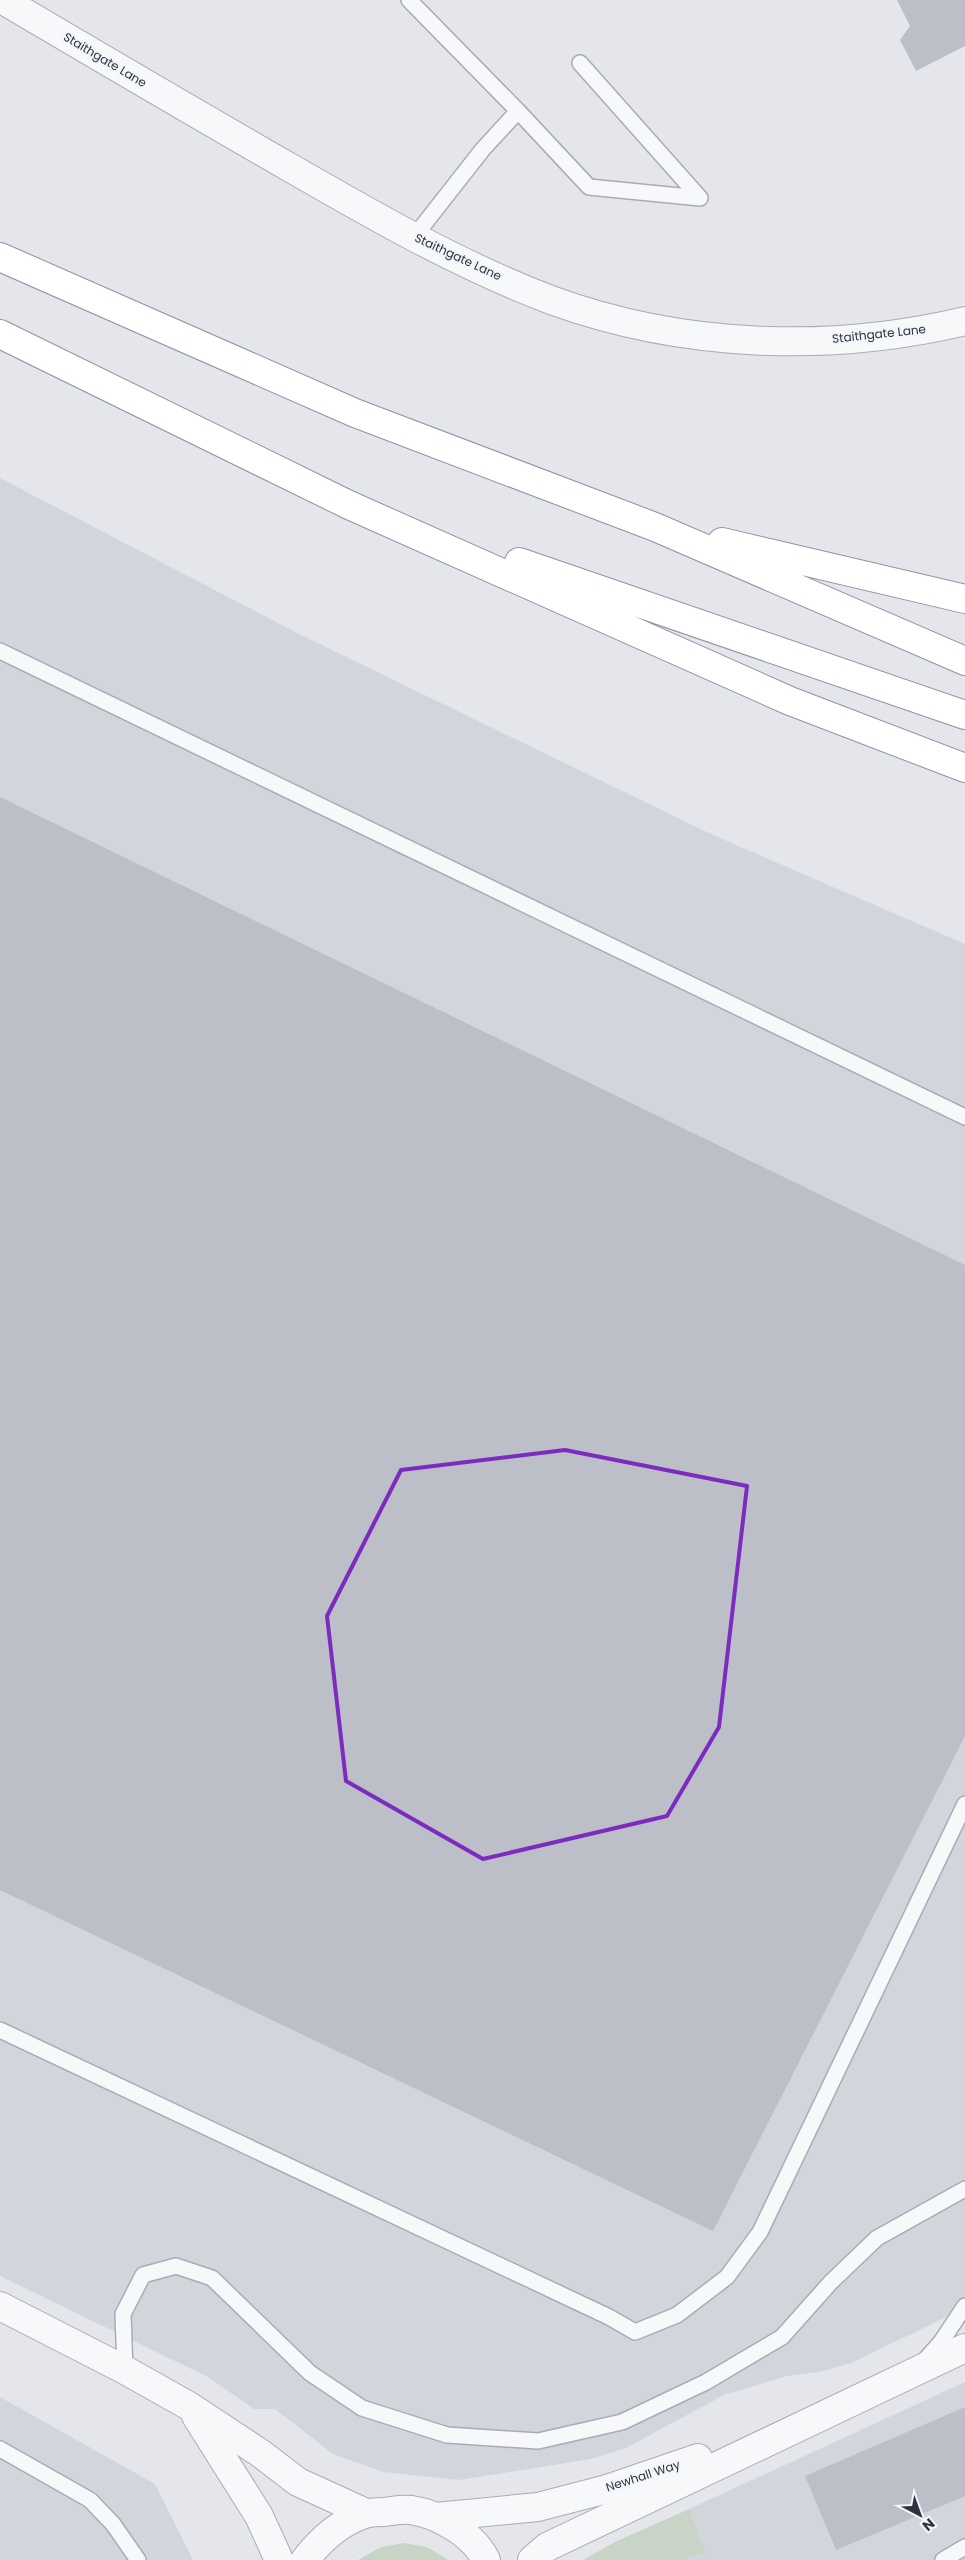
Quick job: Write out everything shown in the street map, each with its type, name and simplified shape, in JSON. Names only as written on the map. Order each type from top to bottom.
[{"type":"highway","points":[[0,257],[355,413],[655,527],[965,661]]},
{"type":"highway","points":[[0,334],[349,504],[790,701],[965,768]]},
{"type":"highway","points":[[349,504],[965,715]]},
{"type":"highway","points":[[655,527],[965,599]]},
{"type":"street","name":"Staithgate Lane","points":[[3,0],[216,126],[414,237],[467,264],[552,300],[623,321],[697,336],[758,340],[851,340],[925,330],[965,321]]},
{"type":"street","points":[[0,2306],[126,2370],[189,2406],[260,2452],[298,2482],[366,2513]]},
{"type":"street","name":"Newhall Way","points":[[532,2560],[547,2547],[843,2405],[912,2375],[965,2348]]},
{"type":"street","name":"Newhall Way","points":[[436,2517],[538,2506],[607,2489],[843,2405]]},
{"type":"street","points":[[189,2406],[255,2509],[279,2560]]},
{"type":"street","name":"Newhall Way","points":[[305,2560],[316,2546],[333,2530],[366,2513],[411,2510],[436,2517],[458,2530],[482,2551],[486,2560]]},
{"type":"lane","points":[[410,0],[589,187],[700,198],[580,63]]},
{"type":"lane","points":[[414,237],[483,149],[518,111]]},
{"type":"lane","points":[[0,651],[965,1117]]},
{"type":"lane","points":[[0,2030],[609,2317],[635,2332],[677,2315],[727,2277],[760,2232],[965,1804]]},
{"type":"lane","points":[[126,2370],[123,2314],[143,2275],[176,2266],[212,2278],[310,2373],[362,2408],[447,2436],[538,2441],[622,2422],[706,2382],[782,2337],[831,2282],[877,2238],[965,2189]]},
{"type":"lane","points":[[912,2375],[941,2342],[965,2306]]},
{"type":"lane","points":[[0,2449],[90,2500],[113,2524],[138,2560]]},
{"type":"lane","points":[[944,2560],[965,2547]]},
{"type":"highlighted area","points":[[565,1450],[747,1486],[719,1727],[667,1816],[483,1859],[346,1781],[327,1616],[401,1470]]},
{"type":"shaded area","points":[[0,478],[297,633],[713,835],[965,944],[965,2308],[851,2363],[819,2372],[787,2376],[724,2395],[626,2448],[591,2459],[459,2480],[383,2472],[333,2454],[275,2409],[254,2409],[208,2377],[0,2276]]},
{"type":"shaded area","points":[[965,2382],[965,2560],[684,2560],[706,2553],[689,2509]]},
{"type":"shaded area","points":[[0,2397],[155,2484],[193,2560],[0,2560]]},
{"type":"green space","points":[[689,2509],[706,2553],[684,2560],[583,2560],[617,2541]]},
{"type":"green space","points":[[404,2543],[427,2547],[448,2560],[358,2560],[381,2547]]},
{"type":"building","points":[[897,0],[965,0],[965,46],[916,71],[900,40],[910,26]]},
{"type":"building","points":[[0,797],[965,1265],[965,1736],[713,2231],[0,1890]]},
{"type":"building","points":[[965,2407],[965,2496],[836,2550],[805,2476]]}]
